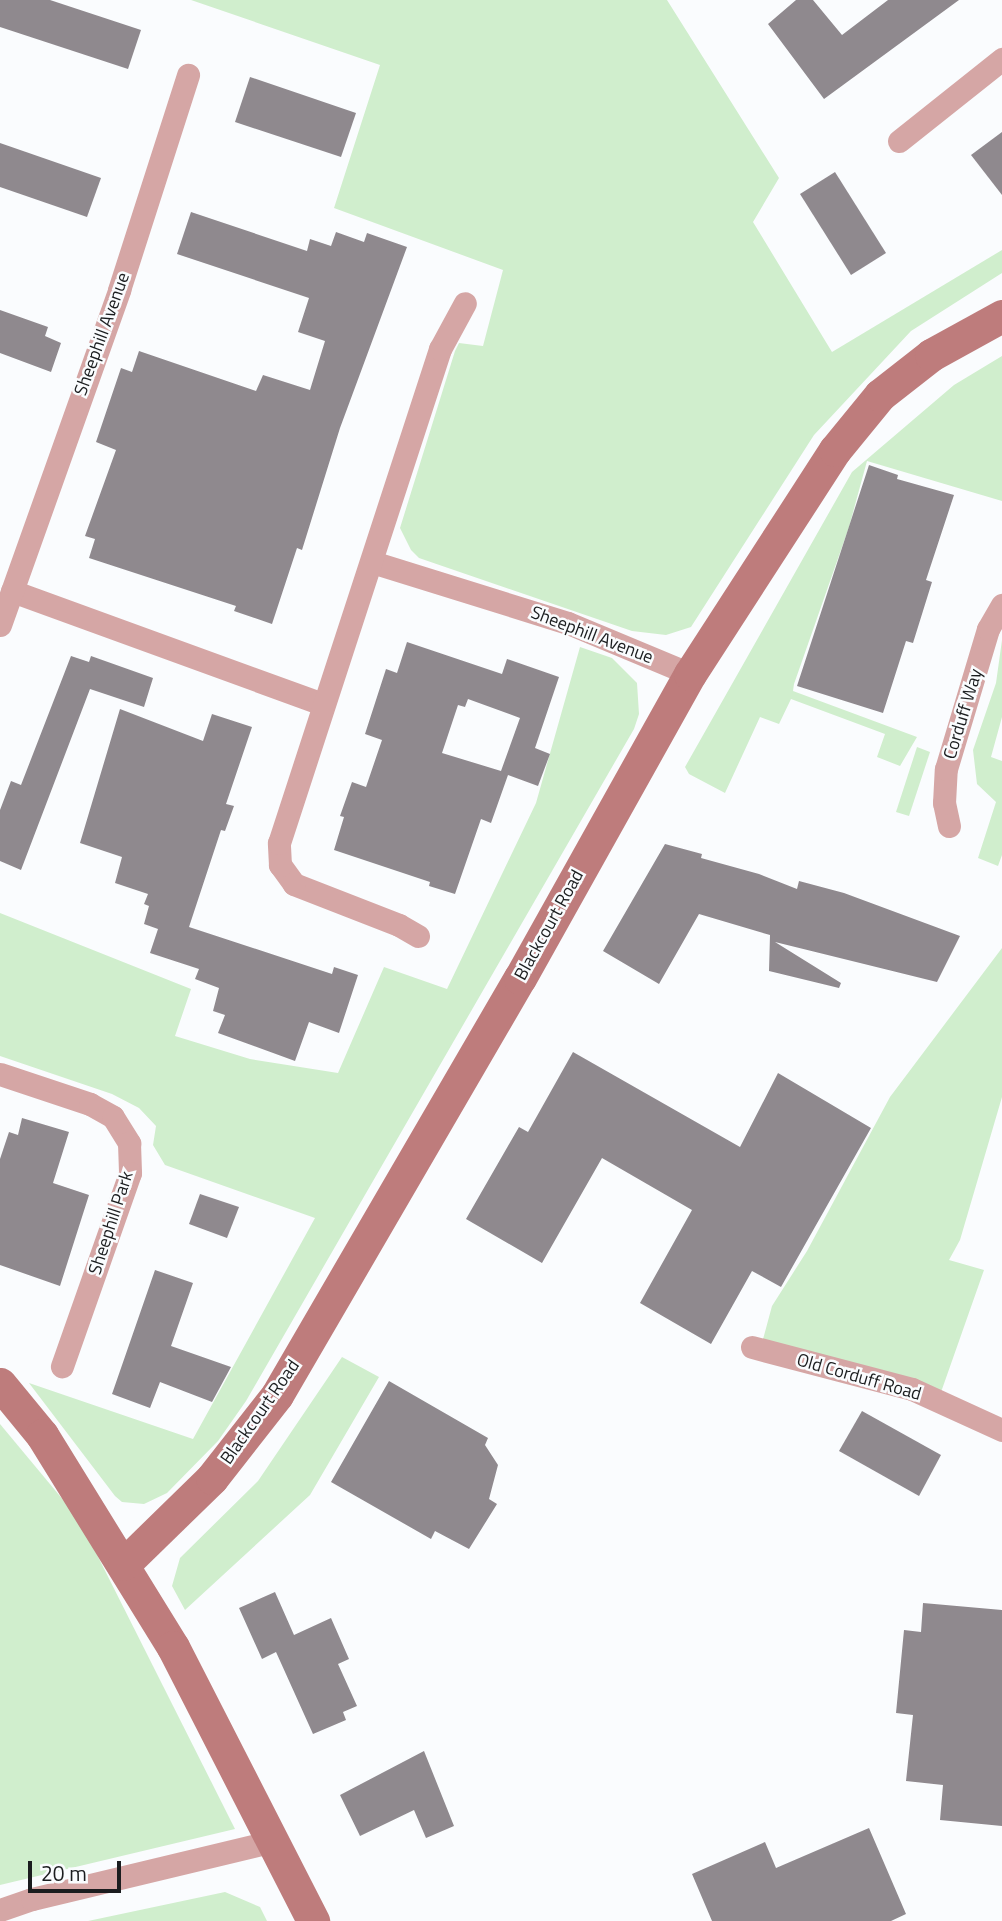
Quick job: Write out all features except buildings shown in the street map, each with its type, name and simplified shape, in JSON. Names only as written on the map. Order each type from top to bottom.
[{"type":"street","points":[[899,141],[1002,59]]},
{"type":"street","name":"Sheephill Avenue","points":[[0,625],[119,290],[188,75]]},
{"type":"street","points":[[418,936],[399,925],[294,884],[280,865],[281,833],[440,349],[465,303]]},
{"type":"street","name":"Blackcourt Road","points":[[124,1564],[212,1478],[276,1395],[520,978],[690,674],[835,450],[880,395],[931,355],[1002,316]]},
{"type":"street","name":"Sheephill Avenue","points":[[372,562],[568,623],[690,674]]},
{"type":"street","points":[[12,591],[322,704]]},
{"type":"street","name":"Corduff Way","points":[[949,827],[944,803],[946,769],[988,629],[1002,605]]},
{"type":"street","name":"Sheephill Park","points":[[0,1074],[90,1104],[113,1117],[129,1143],[130,1173],[62,1366]]},
{"type":"street","name":"Old Corduff Road","points":[[752,1348],[912,1389],[1002,1430]]},
{"type":"street","points":[[0,1384],[42,1435],[173,1647],[313,1921]]},
{"type":"street","points":[[0,1910],[32,1899],[273,1841]]},
{"type":"green space","points":[[191,0],[667,0],[779,178],[753,222],[832,352],[1002,250],[1002,273],[911,331],[814,435],[691,627],[666,635],[632,631],[419,558],[411,550],[400,528],[455,351],[459,343],[483,346],[503,270],[334,208],[380,65]]},
{"type":"green space","points":[[1002,356],[1002,501],[867,461],[849,527],[794,684],[793,691],[917,737],[900,766],[877,757],[885,734],[791,699],[779,724],[760,717],[725,793],[689,774],[685,767],[852,472],[954,385]]},
{"type":"green space","points":[[1002,640],[1002,717],[991,757],[1002,761],[1002,855],[998,866],[978,858],[996,802],[977,784],[973,750],[996,683]]},
{"type":"green space","points":[[580,647],[612,658],[637,683],[639,714],[634,729],[246,1401],[218,1441],[167,1493],[144,1504],[122,1502],[29,1383],[193,1439],[315,1218],[165,1165],[153,1145],[156,1126],[139,1108],[112,1094],[0,1056],[0,913],[191,989],[175,1036],[250,1059],[338,1073],[384,967],[447,989],[536,803]]},
{"type":"green space","points":[[917,747],[930,752],[909,816],[896,812]]},
{"type":"green space","points":[[1002,948],[1002,1097],[960,1240],[949,1260],[984,1270],[940,1395],[762,1343],[772,1306],[807,1251],[890,1097]]},
{"type":"green space","points":[[342,1357],[379,1377],[310,1495],[185,1610],[172,1586],[180,1558],[258,1481]]},
{"type":"green space","points":[[0,1424],[79,1519],[235,1829],[0,1885]]},
{"type":"green space","points":[[225,1892],[260,1907],[267,1921],[88,1921]]}]
